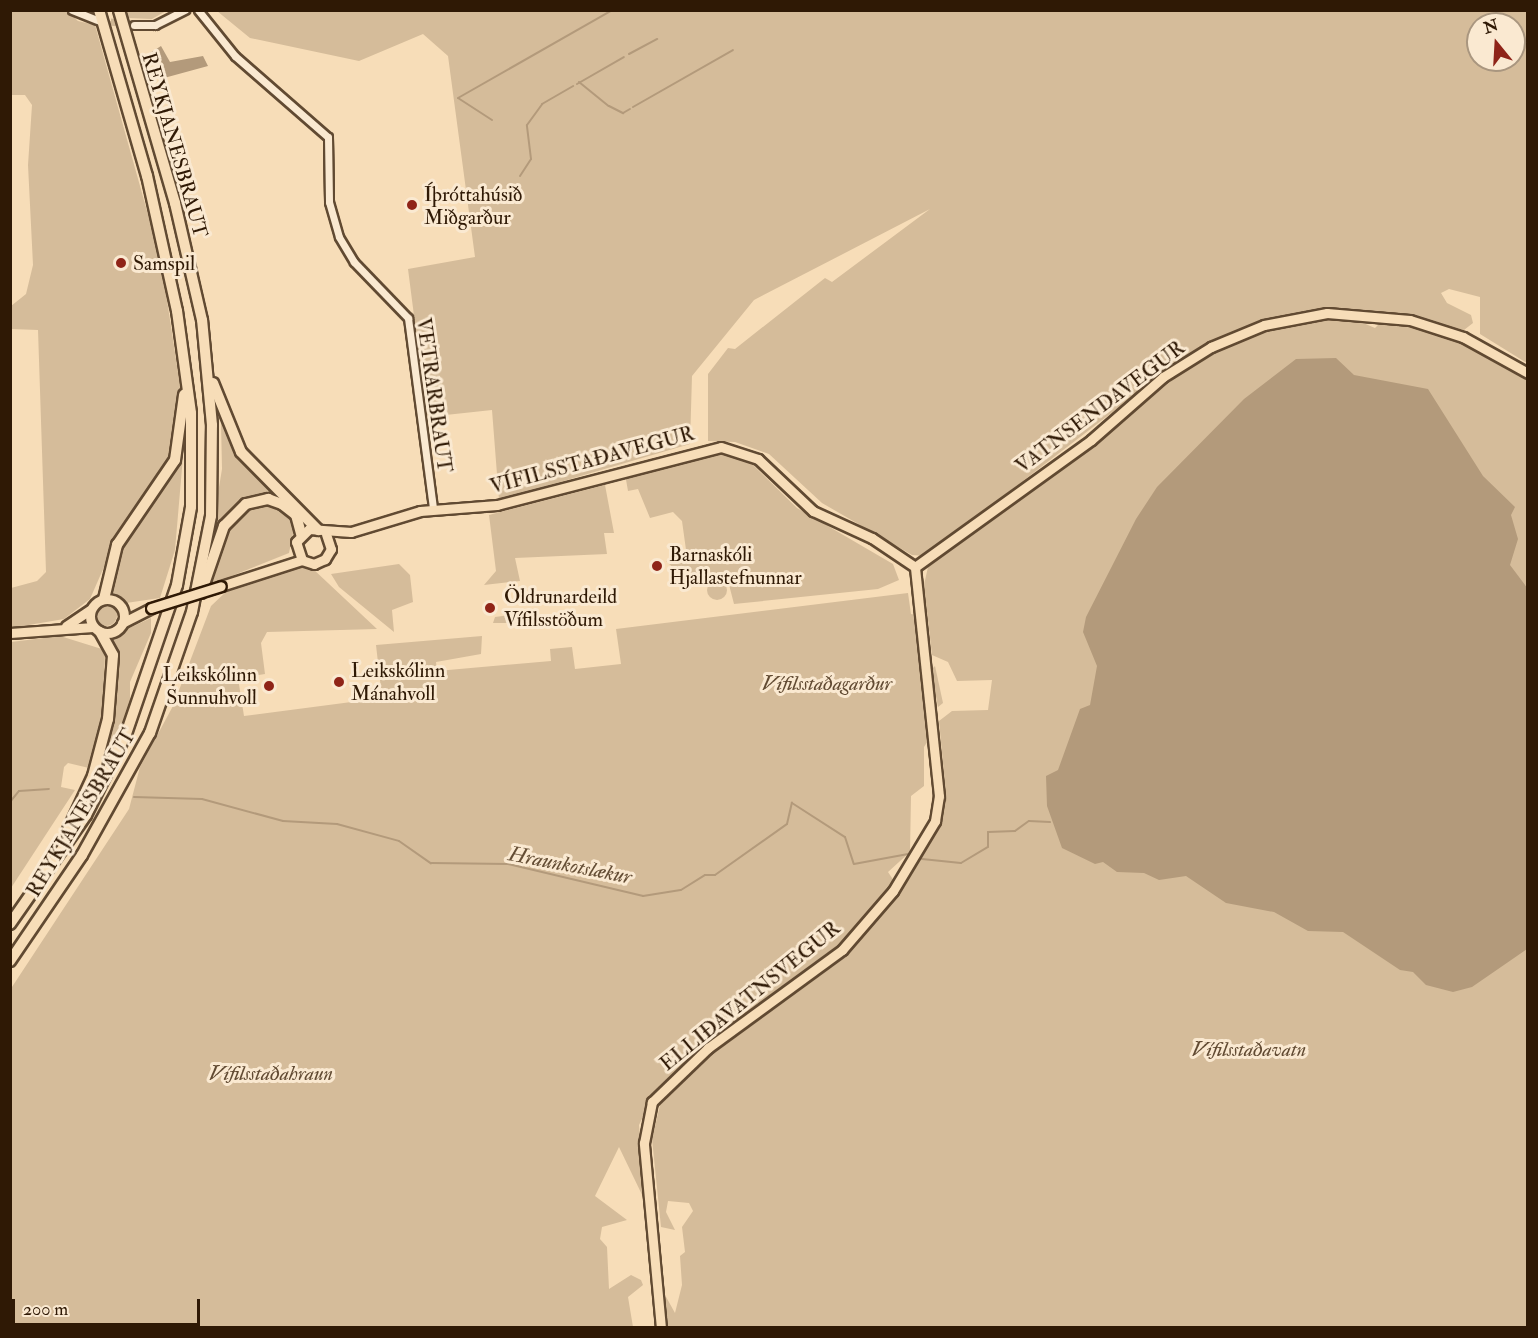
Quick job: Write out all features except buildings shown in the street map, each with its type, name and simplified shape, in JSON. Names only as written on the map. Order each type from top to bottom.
[{"type":"highway","name":"REYKJANESBRAUT","points":[[10,961],[132,768],[170,682],[192,612],[211,516],[209,368],[175,203],[119,10]]},
{"type":"highway","name":"REYKJANESBRAUT","points":[[10,924],[59,852],[126,734],[177,585],[193,469],[185,374],[159,220],[98,15]]},
{"type":"highway","points":[[209,368],[241,452],[322,532]]},
{"type":"highway","points":[[104,599],[117,545],[175,460],[185,374]]},
{"type":"highway","points":[[192,612],[224,526],[241,507],[261,500],[282,504],[296,515],[301,534]]},
{"type":"highway","points":[[59,852],[93,776],[108,718],[113,655],[97,629]]},
{"type":"main road","name":"VATNSENDAVEGUR","points":[[915,567],[1091,440],[1163,377],[1211,347],[1264,325],[1327,313],[1402,319],[1463,337],[1527,373]]},
{"type":"main road","name":"VÍFILSSTAÐAVEGUR","points":[[301,534],[351,532],[432,509],[497,505],[721,447],[758,459],[813,510],[872,538],[915,567]]},
{"type":"main road","points":[[322,532],[331,549]]},
{"type":"main road","name":"VÍFILSSTAÐAVEGUR","points":[[10,633],[64,627],[97,629],[110,633],[122,623],[146,610],[281,566],[300,556],[322,562],[331,549],[351,532]]},
{"type":"main road","points":[[300,556],[301,534]]},
{"type":"main road","name":"ELLIÐAVATNSVEGUR","points":[[661,1328],[644,1143],[652,1102],[708,1048],[842,950],[893,891],[935,822],[939,796],[915,567]]},
{"type":"main road","name":"VÍFILSSTAÐAVEGUR","points":[[64,627],[104,599],[121,607],[146,610]]},
{"type":"main road","points":[[121,607],[122,623]]},
{"type":"main road","points":[[90,610],[97,629]]},
{"type":"street","points":[[72,10],[98,15]]},
{"type":"street","points":[[134,25],[155,25],[185,10]]},
{"type":"street","name":"VETRARBRAUT","points":[[198,10],[235,56],[326,132],[328,202],[339,237],[354,262],[408,318],[432,509]]},
{"type":"green space","points":[[127,10],[166,11],[152,19],[128,18]]},
{"type":"green space","points":[[10,11],[67,11],[78,21],[95,25],[161,261],[181,392],[170,460],[118,535],[90,599],[64,619],[11,628],[11,588],[37,581],[46,572],[38,330],[11,329],[11,306],[26,294],[33,265],[28,165],[32,105],[25,95],[11,95]]},
{"type":"green space","name":"Vífilsstaðavatn","points":[[217,11],[1527,11],[1527,363],[1480,334],[1480,297],[1449,289],[1441,293],[1447,303],[1471,315],[1473,323],[1464,330],[1394,314],[1332,310],[1375,328],[1383,320],[1426,328],[1469,343],[1527,378],[1527,1327],[668,1327],[665,1295],[675,1313],[682,1285],[680,1256],[685,1252],[682,1227],[693,1211],[689,1203],[668,1201],[666,1212],[675,1230],[661,1227],[652,1139],[660,1105],[710,1055],[837,960],[881,913],[940,825],[946,795],[939,721],[952,711],[988,710],[992,680],[957,681],[948,662],[932,655],[924,585],[928,567],[1109,433],[1177,376],[1179,361],[925,556],[912,555],[822,503],[769,454],[735,442],[708,441],[708,374],[728,348],[735,349],[825,278],[832,282],[930,209],[754,300],[692,376],[690,444],[499,500],[492,410],[427,417],[408,269],[475,257],[448,56],[423,34],[359,61],[250,38]]},
{"type":"green space","points":[[221,423],[250,470],[284,499],[249,498],[234,508],[208,554],[222,469]]},
{"type":"green space","points":[[184,445],[175,550],[160,598],[126,603],[108,594],[117,555],[165,486]]},
{"type":"green space","points":[[702,454],[729,455],[751,463],[797,508],[893,564],[899,580],[878,589],[734,604],[726,573],[689,583],[666,561],[687,557],[682,521],[673,512],[650,518],[638,489],[628,491],[625,474]]},
{"type":"green space","points":[[605,485],[614,533],[604,533],[607,554],[515,558],[520,581],[484,585],[496,571],[489,515]]},
{"type":"green space","points":[[269,505],[295,523],[289,553],[209,585],[233,523],[251,509]]},
{"type":"green space","name":"Vífilsstaðahraun","points":[[301,564],[312,568],[377,629],[267,632],[261,643],[265,674],[238,678],[244,716],[382,698],[376,645],[482,636],[481,654],[436,662],[437,671],[551,661],[550,649],[572,647],[575,669],[621,664],[616,629],[908,593],[911,614],[920,616],[933,733],[924,747],[924,786],[911,796],[910,852],[888,872],[896,884],[848,941],[694,1052],[655,1092],[639,1125],[645,1201],[619,1147],[595,1196],[627,1220],[602,1227],[600,1239],[607,1247],[609,1289],[631,1275],[641,1280],[643,1285],[628,1297],[633,1327],[11,1327],[10,990],[129,809],[140,767],[173,706],[211,606],[230,588]]},
{"type":"green space","points":[[399,564],[410,575],[413,602],[392,610],[394,632],[339,587],[331,574]]},
{"type":"green space","points":[[717,580],[724,583],[727,590],[724,597],[717,600],[710,597],[707,590],[710,583]]},
{"type":"green space","points":[[106,604],[114,607],[117,615],[114,623],[106,626],[98,623],[95,615],[98,607]]},
{"type":"green space","points":[[524,613],[529,619],[525,623],[493,623],[495,617]]},
{"type":"green space","points":[[151,618],[151,633],[130,682],[130,706],[99,779],[116,657],[112,636]]},
{"type":"green space","points":[[60,636],[105,650],[103,730],[89,768],[68,763],[64,767],[61,787],[75,790],[11,888],[11,642]]},
{"type":"green space","points":[[935,666],[943,703],[938,707],[931,670]]},
{"type":"shaded area","points":[[161,46],[170,62],[203,56],[208,66],[164,78],[150,53]]},
{"type":"shaded area","points":[[1336,358],[1354,375],[1428,389],[1483,476],[1515,507],[1511,515],[1518,539],[1510,565],[1528,589],[1527,949],[1472,987],[1453,992],[1426,985],[1413,972],[1400,970],[1343,932],[1308,931],[1274,912],[1226,903],[1186,876],[1159,880],[1144,873],[1117,872],[1103,862],[1095,864],[1062,848],[1047,806],[1046,776],[1058,770],[1080,709],[1090,705],[1097,666],[1083,632],[1086,617],[1136,519],[1157,487],[1244,399],[1296,359]]},
{"type":"waterway","points":[[492,120],[458,98],[612,10]]},
{"type":"waterway","points":[[629,54],[657,39]]},
{"type":"waterway","points":[[633,107],[733,50]]},
{"type":"waterway","points":[[577,84],[624,57]]},
{"type":"waterway","points":[[579,82],[609,106],[623,113],[630,109]]},
{"type":"waterway","points":[[520,176],[531,159],[527,125],[542,104],[573,86]]},
{"type":"waterway","name":"Hraunkotslækur","points":[[10,802],[19,791],[49,789]]},
{"type":"waterway","name":"Hraunkotslækur","points":[[134,797],[202,799],[283,821],[337,824],[399,841],[431,863],[508,864],[643,896],[681,890],[705,875],[715,875],[787,824],[792,803],[845,837],[854,864],[908,854]]},
{"type":"waterway","name":"Hraunkotslækur","points":[[922,859],[961,863],[988,847],[988,832],[1015,831],[1029,821],[1050,822]]},
{"type":"tunnel","points":[[100,20],[134,25]]},
{"type":"place","name":"Íþróttahúsið Miðgarður","points":[[412,205]]},
{"type":"place","name":"Samspil","points":[[121,263]]},
{"type":"place","name":"Barnaskóli Hjallastefnunnar","points":[[657,566]]},
{"type":"place","name":"Öldrunardeild Vífilsstöðum","points":[[490,608]]},
{"type":"place","name":"Leikskólinn Mánahvoll","points":[[339,682]]},
{"type":"place","name":"Leikskólinn Sunnuhvoll","points":[[269,686]]},
{"type":"park label","name":"Vífilsstaðagarður","points":[[827,683]]}]
